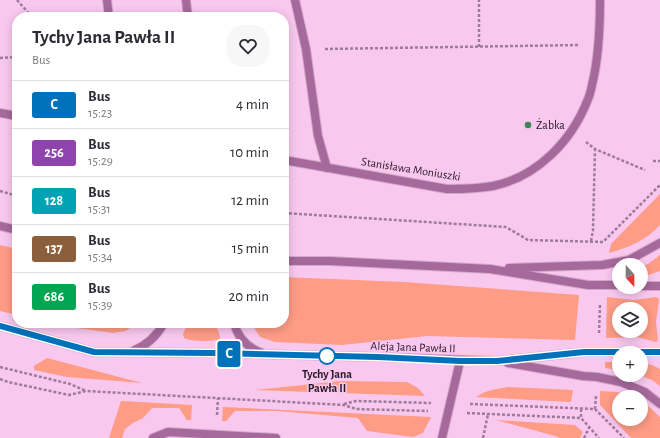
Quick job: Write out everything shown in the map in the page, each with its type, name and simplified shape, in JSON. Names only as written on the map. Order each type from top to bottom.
[{"type":"street","points":[[107,0],[108,12]]},
{"type":"street","points":[[186,0],[187,12]]},
{"type":"street","points":[[295,0],[306,49],[318,136],[327,168]]},
{"type":"street","name":"Stanisława Moniuszki","points":[[289,161],[447,188],[470,189],[493,186],[517,178],[550,157],[561,145],[580,116],[588,98],[597,62],[600,0]]},
{"type":"street","points":[[0,113],[12,115]]},
{"type":"street","points":[[0,226],[12,229]]},
{"type":"street","points":[[289,261],[330,260],[490,269],[602,265],[629,260],[660,243]]},
{"type":"street","points":[[490,269],[588,285],[612,285]]},
{"type":"street","points":[[648,286],[660,286]]},
{"type":"street","name":"Aleja Jana Pawła II","points":[[0,326],[94,352],[378,357],[460,361],[497,361],[584,352],[660,352]]},
{"type":"street","points":[[131,352],[139,349],[151,341],[161,328]]},
{"type":"street","points":[[236,328],[242,340],[248,346],[255,351],[267,355]]},
{"type":"street","points":[[443,438],[460,361]]},
{"type":"street","points":[[497,361],[621,382],[645,392],[660,404]]},
{"type":"street","points":[[153,438],[168,432],[276,438]]},
{"type":"path","points":[[17,0],[28,12]]},
{"type":"path","points":[[479,0],[479,47]]},
{"type":"path","points":[[306,49],[598,45]]},
{"type":"path","points":[[0,58],[12,57]]},
{"type":"path","points":[[572,129],[594,150],[645,170]]},
{"type":"path","points":[[591,241],[593,230],[594,150]]},
{"type":"path","points":[[653,161],[660,161]]},
{"type":"path","points":[[602,265],[603,242],[660,185]]},
{"type":"path","points":[[0,192],[12,195]]},
{"type":"path","points":[[289,213],[506,227],[528,240],[603,242]]},
{"type":"path","points":[[598,352],[601,285]]},
{"type":"path","points":[[0,367],[70,384],[86,390],[344,405],[356,401],[450,403],[581,410],[595,409]]},
{"type":"path","points":[[597,377],[595,409],[624,438]]},
{"type":"path","points":[[0,379],[69,395],[86,390]]},
{"type":"path","points":[[581,410],[581,418],[599,438]]},
{"type":"path","points":[[483,438],[488,414]]},
{"type":"path","points":[[584,438],[590,428]]},
{"type":"shaded area","points":[[660,194],[660,225],[637,243],[609,253],[611,244]]},
{"type":"shaded area","points":[[0,245],[12,248],[12,314],[0,311]]},
{"type":"shaded area","points":[[660,255],[660,271],[648,275],[648,264]]},
{"type":"shaded area","points":[[289,277],[404,282],[579,295],[575,340],[427,336],[342,345],[275,342],[260,337],[254,328],[289,328]]},
{"type":"shaded area","points":[[607,297],[634,300],[656,297],[659,299],[656,322],[658,340],[656,342],[641,338],[648,338],[648,302],[612,302],[612,338],[606,338]]},
{"type":"shaded area","points":[[77,328],[130,328],[126,331],[113,333]]},
{"type":"shaded area","points":[[186,328],[217,328],[220,339],[212,341],[192,340],[184,338],[183,334]]},
{"type":"shaded area","points":[[47,358],[142,383],[67,377],[34,370],[34,366]]},
{"type":"shaded area","points":[[605,362],[612,362],[612,369],[605,368]]},
{"type":"shaded area","points":[[648,364],[660,369],[660,386],[648,378]]},
{"type":"shaded area","points":[[341,381],[407,382],[418,388],[425,396],[255,390]]},
{"type":"shaded area","points":[[508,387],[573,390],[571,402],[476,397],[487,391]]},
{"type":"shaded area","points":[[600,391],[612,392],[612,418],[600,405]]},
{"type":"shaded area","points":[[121,401],[192,405],[191,420],[187,420],[179,408],[152,408],[143,418],[125,429],[122,438],[109,438]]},
{"type":"shaded area","points":[[648,406],[660,417],[660,438],[631,438],[620,426],[648,426]]},
{"type":"shaded area","points":[[223,407],[431,417],[423,433],[413,437],[367,431],[358,418],[277,411],[235,411],[226,421],[222,421]]},
{"type":"shaded area","points":[[496,420],[575,425],[583,432],[580,438],[560,438]]},
{"type":"bus line","name":"C","points":[[0,326],[94,352],[378,357],[460,361],[497,361],[584,352],[660,352]]},
{"type":"place","name":"Żabka","points":[[528,125]]},
{"type":"place","name":"Tychy Jana Pawła II","points":[[327,356]]}]
